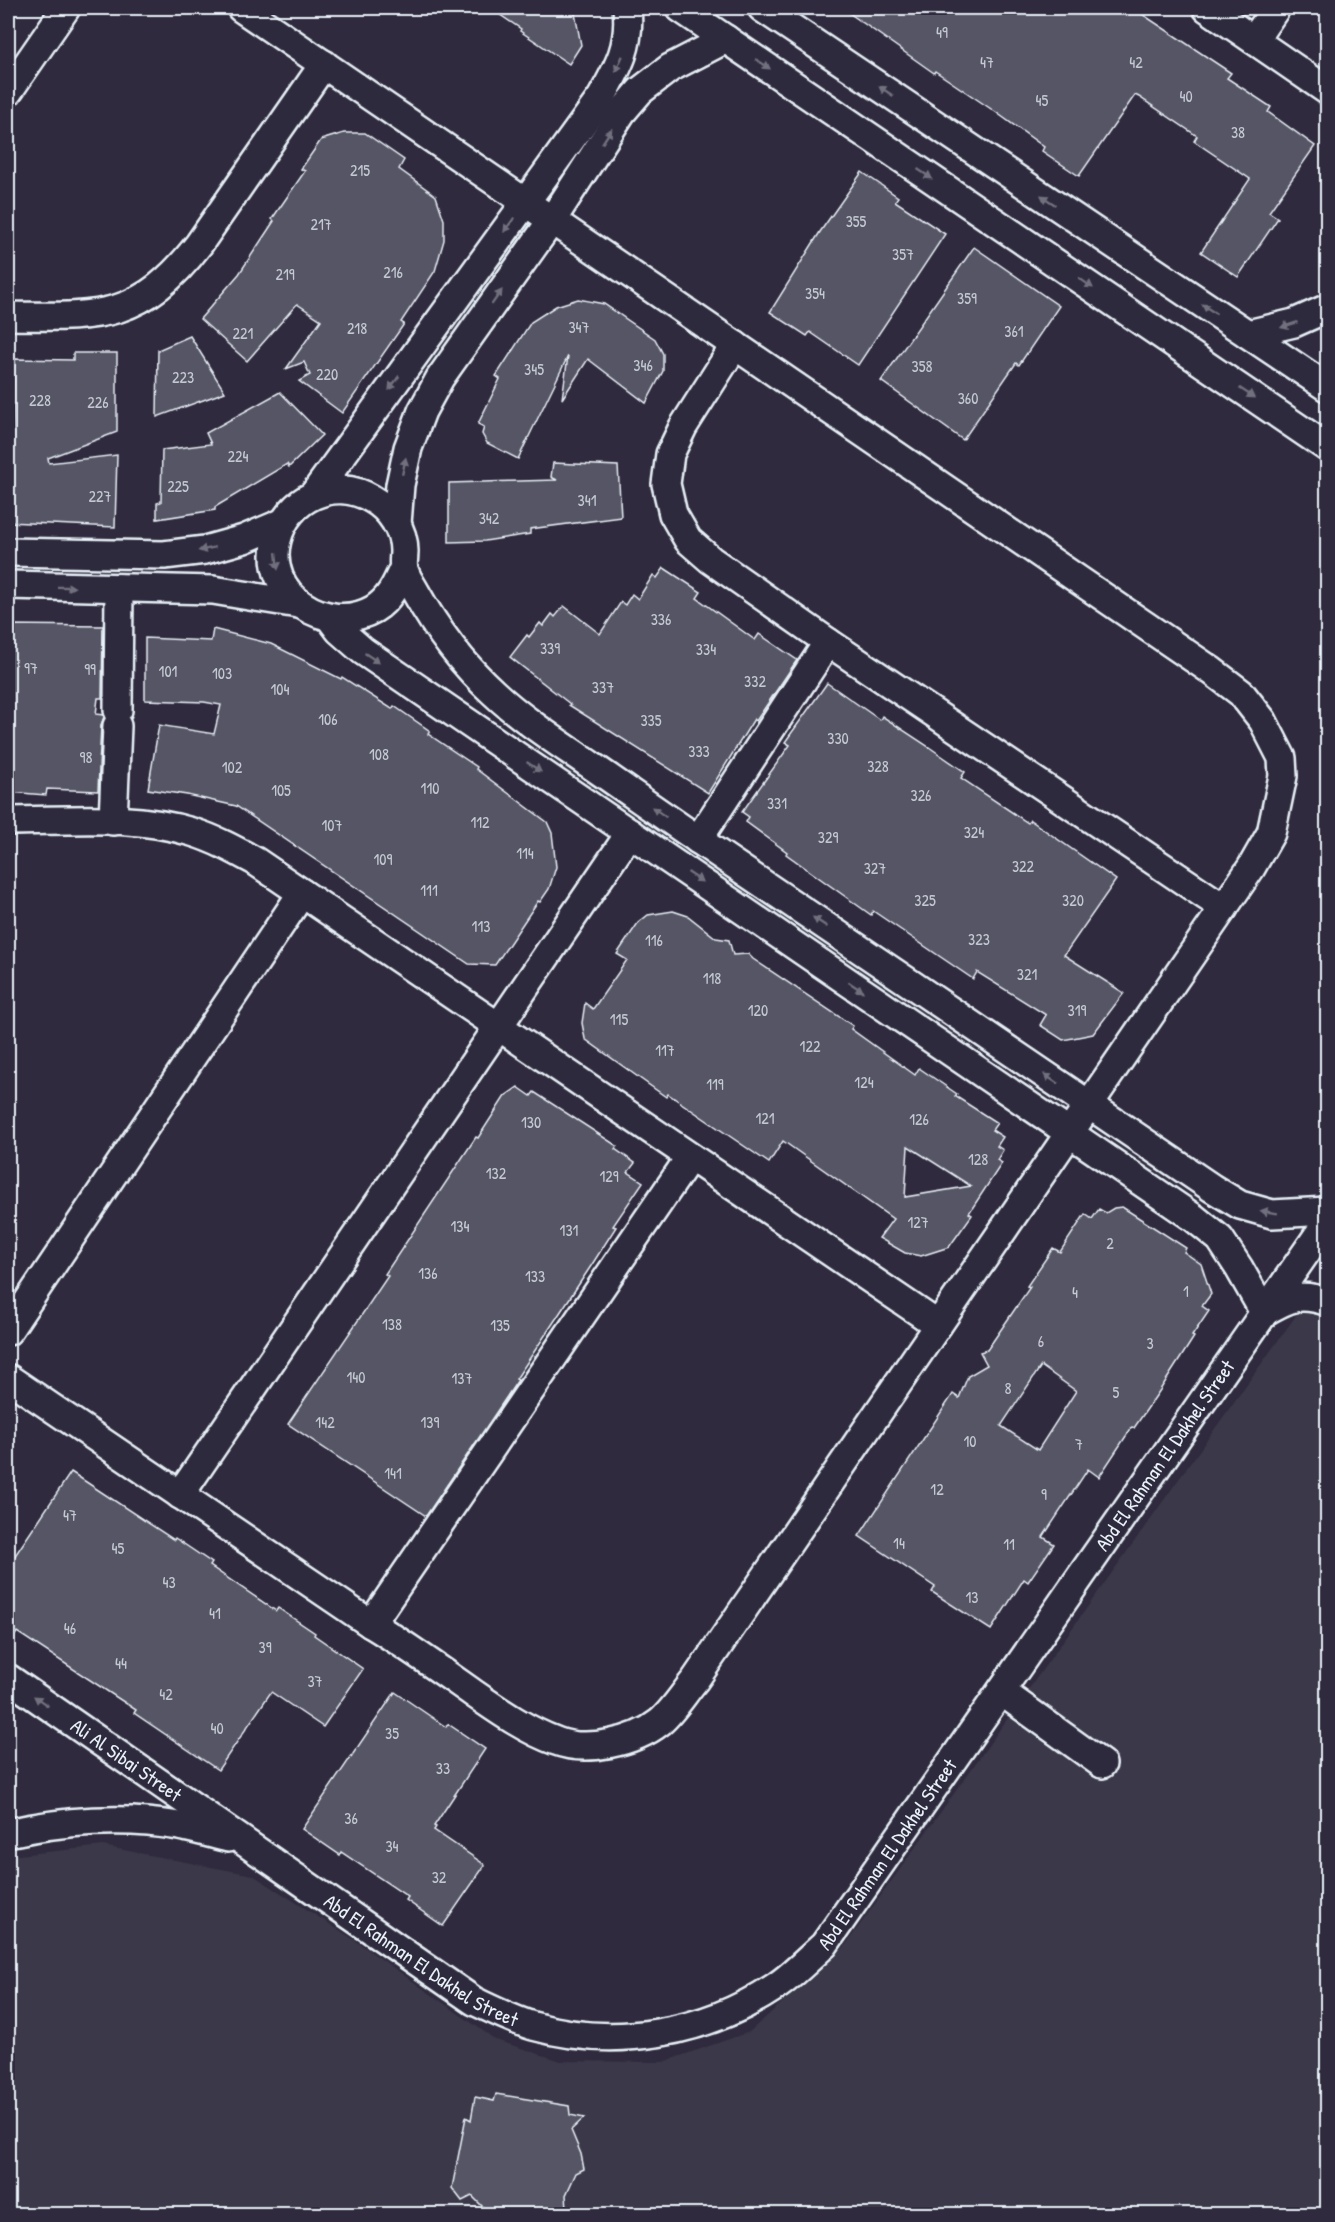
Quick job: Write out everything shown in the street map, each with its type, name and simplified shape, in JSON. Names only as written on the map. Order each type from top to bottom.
[{"type":"street","points":[[8,92],[66,8]]},
{"type":"street","points":[[8,1378],[509,1718],[557,1742],[583,1745],[611,1744],[635,1737],[660,1721],[695,1680],[1251,868],[1271,833],[1283,776],[1282,758],[1272,736],[1241,693],[241,8]]},
{"type":"street","points":[[314,494],[338,489],[362,492],[383,505],[397,524],[405,546],[403,570],[393,591],[376,608],[354,617],[330,618],[313,613],[298,604],[284,587],[276,566],[275,544],[282,523],[296,506],[314,494],[601,98],[621,63],[628,36],[627,8]]},
{"type":"street","points":[[680,8],[1328,448]]},
{"type":"street","points":[[762,8],[1328,388]]},
{"type":"street","points":[[1207,8],[1328,91]]},
{"type":"street","points":[[1254,40],[1276,8]]},
{"type":"street","points":[[397,524],[400,485],[408,448],[422,411],[440,378],[552,220],[622,112],[640,91],[670,68],[726,39]]},
{"type":"street","points":[[8,316],[78,317],[104,313],[132,305],[157,289],[180,269],[200,244],[324,64]]},
{"type":"street","points":[[1248,334],[1294,324],[1328,308]]},
{"type":"street","points":[[735,345],[682,427],[670,454],[666,484],[673,514],[688,540],[711,560],[828,642],[1224,908]]},
{"type":"street","points":[[8,552],[164,555],[205,550],[244,539],[282,523]]},
{"type":"street","points":[[403,570],[428,615],[459,656],[494,693],[534,726],[698,840],[1240,1205],[1272,1214],[1328,1211]]},
{"type":"street","points":[[8,585],[213,590],[298,604]]},
{"type":"street","points":[[113,821],[120,588]]},
{"type":"street","points":[[330,618],[339,630],[363,651],[1194,1218],[1220,1239],[1264,1312],[1288,1298],[1311,1296],[1328,1302]]},
{"type":"street","points":[[698,840],[828,642]]},
{"type":"street","points":[[8,821],[113,821],[157,825],[191,832],[224,844],[255,861],[938,1325]]},
{"type":"street","points":[[180,1495],[630,833]]},
{"type":"street","points":[[8,1331],[302,893]]},
{"type":"street","points":[[371,1624],[690,1157]]},
{"type":"street","name":"Abd El Rahman El Dakhel Street","points":[[244,1842],[474,2001],[532,2026],[595,2037],[659,2034],[720,2017],[776,1987],[824,1945],[1328,1221]]},
{"type":"street","name":"Ali Al Sibai Street","points":[[8,1678],[244,1842]]},
{"type":"street","points":[[1002,1692],[1102,1764]]},
{"type":"street","points":[[8,1833],[39,1826],[108,1821],[177,1826],[244,1842]]},
{"type":"shaded area","points":[[1327,1272],[1327,2214],[8,2214],[8,1856],[103,1846],[253,1875],[350,1937],[496,2040],[561,2061],[663,2062],[749,2032],[844,1947]]},
{"type":"building","points":[[490,8],[574,8],[581,45],[569,64]]},
{"type":"building","points":[[842,8],[1133,8],[1231,73],[1227,78],[1271,107],[1268,112],[1315,146],[1269,212],[1278,218],[1238,277],[1201,252],[1250,179],[1194,141],[1197,136],[1135,95],[1079,176],[1042,151],[1044,147],[997,113],[935,71],[934,73]]},
{"type":"building","points":[[344,133],[365,133],[404,160],[399,169],[436,196],[444,220],[444,240],[435,271],[401,322],[404,324],[342,413],[299,381],[310,375],[304,362],[286,369],[321,320],[297,304],[247,361],[200,319],[239,274],[274,221],[272,219],[305,171],[301,169],[321,140]]},
{"type":"building","points":[[862,172],[898,197],[895,201],[945,234],[858,365],[810,332],[807,336],[770,312],[820,232]]},
{"type":"building","points":[[974,247],[1059,306],[1019,365],[1016,363],[963,440],[881,381]]},
{"type":"building","points":[[578,299],[604,304],[655,339],[663,354],[663,371],[646,403],[588,359],[562,399],[568,356],[518,459],[487,443],[482,434],[484,427],[478,424],[500,379],[496,376],[531,322],[556,306]]},
{"type":"building","points":[[190,336],[225,392],[157,417],[158,350]]},
{"type":"building","points":[[73,353],[117,353],[117,432],[48,458],[49,463],[117,455],[115,527],[8,522],[8,454],[12,454],[14,359],[73,360]]},
{"type":"building","points":[[280,392],[322,435],[289,467],[287,464],[215,507],[215,510],[157,519],[157,503],[161,502],[162,450],[211,444],[206,433]]},
{"type":"building","points":[[553,463],[618,466],[621,517],[530,529],[530,534],[485,541],[449,542],[449,483],[557,480],[551,477]]},
{"type":"building","points":[[664,568],[701,592],[697,598],[755,640],[759,634],[797,660],[756,721],[754,719],[708,793],[569,705],[510,657],[527,635],[529,637],[540,623],[543,626],[552,614],[555,617],[564,606],[600,634],[621,602],[625,605],[632,594],[638,599],[653,575],[657,578]]},
{"type":"building","points":[[8,625],[103,626],[102,698],[98,698],[96,714],[104,715],[101,725],[98,791],[47,789],[46,795],[8,792]]},
{"type":"building","points":[[213,629],[271,644],[341,679],[342,677],[392,709],[394,706],[430,731],[428,734],[477,767],[476,769],[547,822],[552,833],[556,867],[549,889],[540,902],[538,901],[495,965],[469,964],[236,806],[148,789],[159,725],[214,734],[221,705],[204,702],[145,700],[145,638],[211,641]]},
{"type":"building","points":[[827,683],[880,720],[882,716],[929,747],[965,772],[961,778],[1028,823],[1030,820],[1116,880],[1064,955],[1124,993],[1093,1034],[1063,1040],[1040,1025],[1046,1015],[977,972],[973,979],[873,911],[871,915],[746,822],[749,817],[742,812],[790,745],[785,742]]},
{"type":"building","points":[[673,911],[688,916],[716,938],[729,940],[733,955],[748,954],[853,1026],[851,1029],[915,1075],[919,1068],[957,1094],[955,1096],[997,1123],[992,1130],[1003,1137],[997,1146],[1003,1150],[997,1160],[1002,1163],[969,1213],[972,1215],[949,1247],[921,1256],[905,1253],[879,1238],[893,1219],[783,1141],[769,1163],[668,1094],[666,1097],[585,1039],[582,1023],[585,1003],[593,1009],[627,960],[617,954],[638,923],[648,915]],"holes":[[[908,1146],[971,1186],[905,1197]]]},
{"type":"building","points":[[518,1087],[531,1096],[534,1092],[617,1146],[615,1149],[635,1163],[628,1172],[643,1182],[613,1226],[616,1227],[591,1266],[516,1379],[518,1380],[426,1516],[288,1424],[388,1276],[385,1274],[476,1137],[478,1138],[505,1096]]},
{"type":"building","points":[[1122,1207],[1186,1248],[1184,1252],[1201,1264],[1211,1294],[1202,1306],[1209,1311],[1160,1390],[1099,1477],[1088,1469],[1043,1537],[1054,1544],[1028,1582],[1024,1579],[991,1630],[932,1592],[935,1587],[859,1536],[953,1394],[959,1398],[968,1376],[987,1365],[980,1352],[987,1350],[1030,1287],[1027,1286],[1053,1248],[1060,1252],[1085,1214],[1092,1219],[1099,1209],[1106,1213],[1114,1208]],"holes":[[[1041,1366],[1076,1391],[1038,1450],[1001,1426]]]},
{"type":"building","points":[[71,1472],[174,1540],[175,1538],[212,1563],[210,1566],[276,1611],[278,1608],[363,1669],[323,1727],[271,1692],[218,1770],[134,1713],[136,1710],[17,1632],[8,1647],[8,1566]]},
{"type":"building","points":[[395,1692],[446,1727],[448,1724],[485,1749],[434,1826],[436,1827],[434,1830],[485,1865],[443,1926],[406,1900],[408,1897],[302,1829]]},
{"type":"building","points":[[496,2094],[569,2106],[570,2115],[584,2118],[571,2130],[581,2154],[584,2169],[576,2173],[566,2195],[567,2208],[524,2214],[490,2214],[472,2196],[462,2201],[452,2188],[466,2117],[471,2120],[475,2097],[494,2101]]}]
